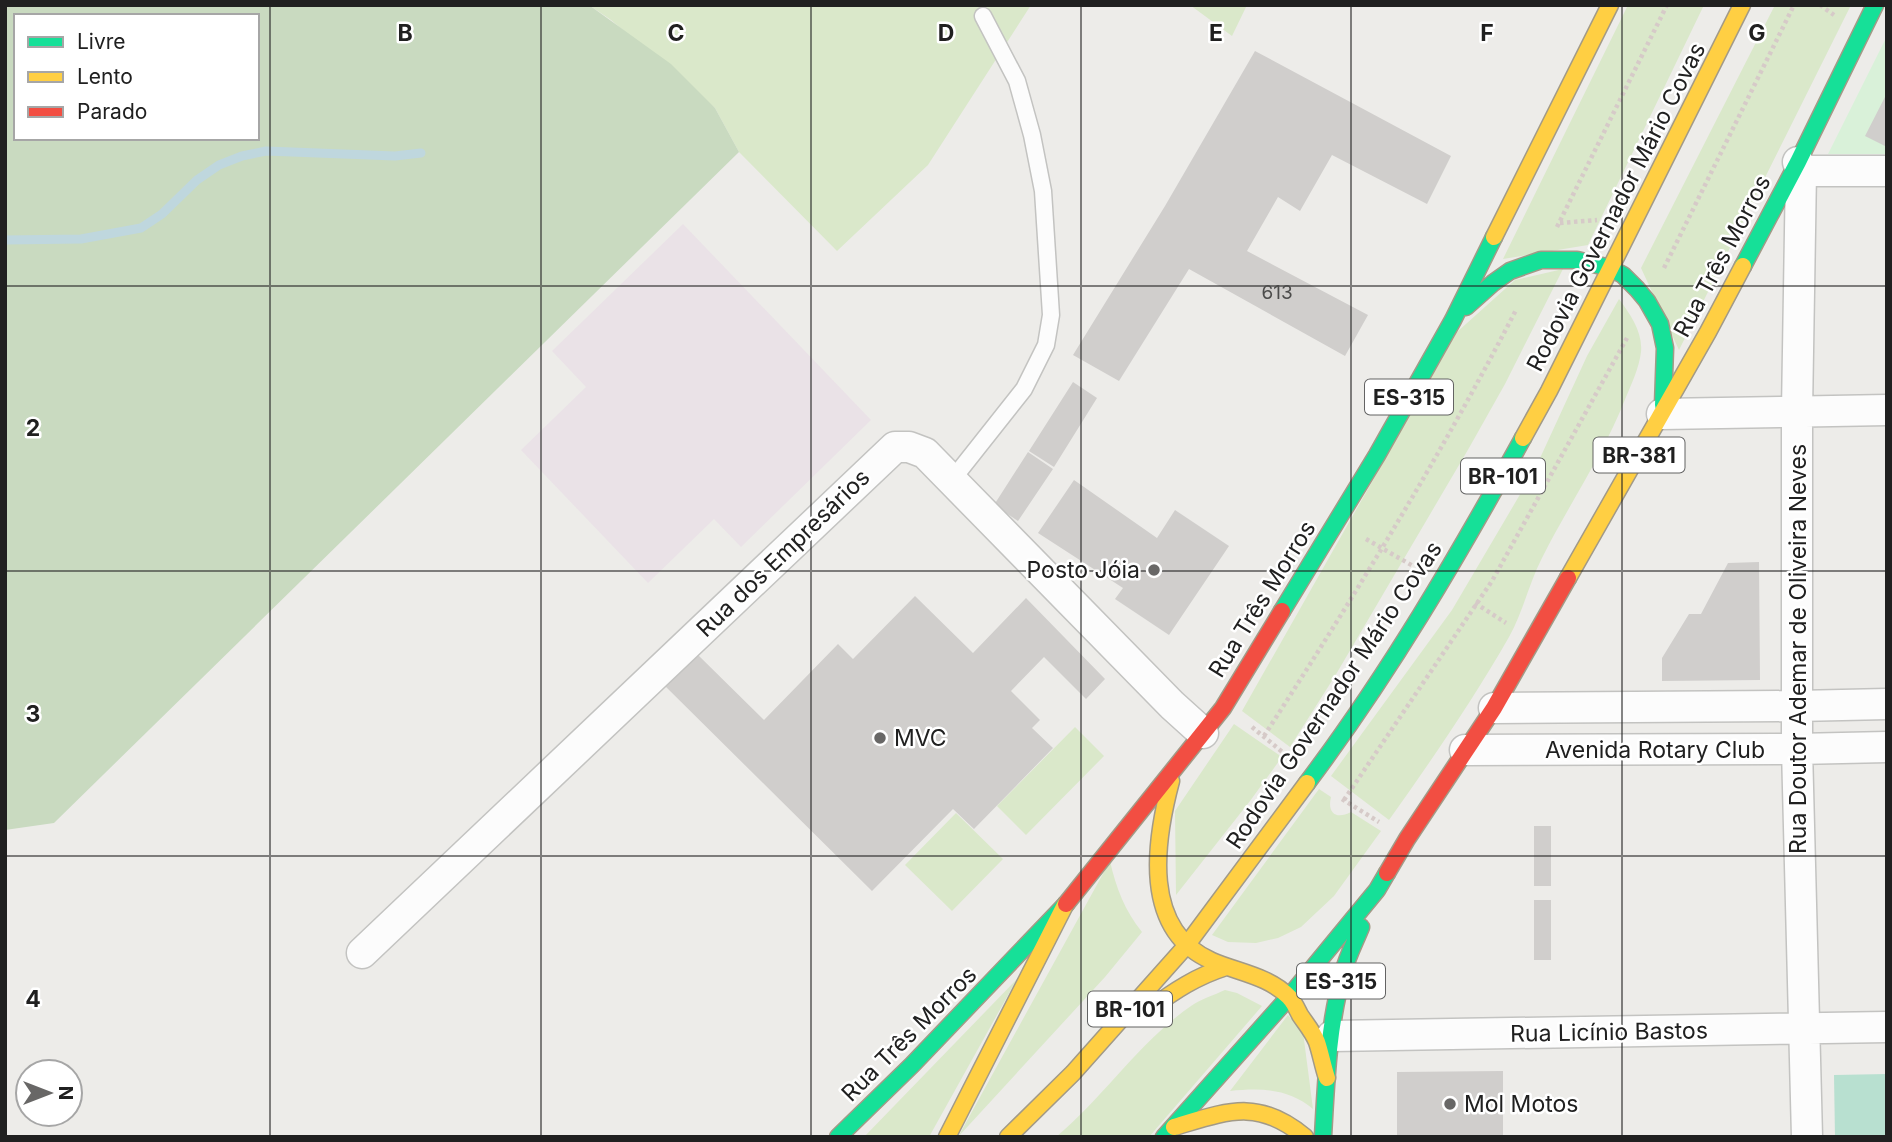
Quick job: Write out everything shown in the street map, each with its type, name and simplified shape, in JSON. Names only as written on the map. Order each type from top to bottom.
[{"type":"main road","name":"Rua Três Morros","points":[[838,1137],[912,1065],[1065,905],[1223,708],[1330,534],[1453,320],[1610,5]]},
{"type":"main road","name":"Rodovia Governador Mário Covas","points":[[1008,1137],[1073,1073],[1186,946],[1311,777],[1381,676],[1461,550],[1549,391],[1742,5]]},
{"type":"main road","name":"Rua Três Morros","points":[[1169,1133],[1289,997],[1377,890],[1407,839],[1494,708],[1800,167],[1875,5]]},
{"type":"main road","points":[[1453,320],[1510,271],[1541,260],[1577,260],[1610,268],[1623,275],[1637,289],[1660,324],[1665,348],[1662,414]]},
{"type":"main road","points":[[1174,768],[1162,813],[1158,843],[1161,895],[1168,919],[1186,946],[1226,967],[1266,982],[1289,997]]},
{"type":"main road","name":"ES-315","points":[[1323,1137],[1327,1078],[1324,1038],[1347,960],[1377,890]]},
{"type":"main road","points":[[947,1137],[1065,905]]},
{"type":"main road","points":[[1304,957],[1334,943]]},
{"type":"main road","points":[[1073,1073],[1185,983],[1226,967],[1274,965]]},
{"type":"main road","name":"ES-315","points":[[1289,997],[1324,1038]]},
{"type":"main road","points":[[1169,1133],[1218,1114],[1242,1111],[1266,1112],[1287,1121],[1305,1137]]},
{"type":"street","points":[[1800,167],[1887,171]]},
{"type":"street","name":"Rua Doutor Ademar de Oliveira Neves","points":[[1800,167],[1797,749],[1807,1137]]},
{"type":"street","points":[[1662,414],[1887,410]]},
{"type":"street","name":"Rua dos Empresários","points":[[362,953],[895,447],[909,446],[925,453],[1172,705],[1203,733]]},
{"type":"street","name":"Avenida Rotary Club","points":[[1494,708],[1887,704]]},
{"type":"street","name":"Avenida Rotary Club","points":[[1465,750],[1887,747]]},
{"type":"street","name":"Rua Licínio Bastos","points":[[1324,1038],[1887,1027]]},
{"type":"lane","points":[[952,480],[1024,389],[1045,345],[1051,315],[1043,191],[1032,135],[1017,81],[983,16]]},
{"type":"path","points":[[1541,260],[1667,5]]},
{"type":"path","points":[[1264,736],[1383,548],[1430,468],[1516,309]]},
{"type":"shaded area","points":[[683,224],[871,420],[741,547],[714,519],[648,583],[521,450],[586,387],[552,351]]},
{"type":"green space","points":[[5,5],[589,5],[671,64],[715,108],[739,152],[54,823],[5,830]]},
{"type":"green space","points":[[589,5],[1031,5],[928,165],[837,251],[739,152],[715,108],[611,20]]},
{"type":"green space","points":[[1190,5],[1247,5],[1232,36]]},
{"type":"green space","points":[[1628,5],[1704,5],[1588,245],[1503,259]]},
{"type":"green space","points":[[1775,5],[1851,5],[1679,350],[1641,268]]},
{"type":"green space","points":[[1887,36],[1887,154],[1828,154]]},
{"type":"green space","points":[[1563,269],[1505,384],[1469,448],[1335,676],[1290,747],[1242,711],[1457,332],[1515,280]]},
{"type":"green space","points":[[1619,299],[1638,330],[1641,352],[1635,375],[1617,418],[1542,558],[1509,637],[1451,730],[1389,820],[1331,776],[1452,610],[1535,469],[1587,356]]},
{"type":"green space","points":[[1234,724],[1282,757],[1176,895],[1175,811]]},
{"type":"green space","points":[[1075,727],[1104,756],[1026,835],[997,806]]},
{"type":"green space","points":[[1319,789],[1331,797],[1330,807],[1334,814],[1351,812],[1381,831],[1334,896],[1301,927],[1278,938],[1256,943],[1228,942],[1212,935]]},
{"type":"green space","points":[[956,813],[1003,859],[952,911],[905,865]]},
{"type":"green space","points":[[1110,861],[1122,899],[1142,932],[1105,977],[958,1137]]},
{"type":"green space","points":[[1017,979],[929,1137],[864,1137]]},
{"type":"green space","points":[[1225,990],[1262,1006],[1149,1137],[1056,1137],[1172,1020],[1195,1004]]},
{"type":"green space","points":[[1288,1015],[1303,1032],[1313,1109],[1284,1093],[1230,1091]]},
{"type":"green space","points":[[1887,1074],[1887,1137],[1835,1137],[1834,1075]]},
{"type":"building","points":[[1255,51],[1451,156],[1427,204],[1332,155],[1300,211],[1278,197],[1247,251],[1368,315],[1345,356],[1189,269],[1119,381],[1073,355],[1165,206]]},
{"type":"building","points":[[1887,93],[1887,147],[1865,136]]},
{"type":"building","points":[[1073,382],[1097,398],[1054,467],[1029,451]]},
{"type":"building","points":[[1028,452],[1053,469],[1018,521],[994,505]]},
{"type":"building","name":"Posto Jóia","points":[[1074,480],[1157,538],[1175,510],[1229,546],[1169,635],[1115,599],[1123,588],[1038,533]]},
{"type":"building","points":[[1759,562],[1760,680],[1662,681],[1662,658],[1689,614],[1701,614],[1728,563]]},
{"type":"building","name":"MVC","points":[[915,596],[973,653],[1026,598],[1105,679],[1086,699],[1044,657],[1011,691],[1040,720],[1032,728],[1053,748],[974,829],[953,809],[872,891],[664,685],[696,653],[764,720],[838,644],[853,659]]},
{"type":"building","points":[[1534,826],[1551,826],[1551,886],[1534,886]]},
{"type":"building","points":[[1534,900],[1551,900],[1551,960],[1534,960]]},
{"type":"building","name":"Mol Motos","points":[[1503,1071],[1503,1137],[1397,1137],[1397,1072]]},
{"type":"waterway","points":[[5,240],[81,239],[141,228],[162,214],[197,180],[219,165],[242,156],[266,151],[395,156],[421,153]]},
{"type":"traffic: fast","points":[[1743,266],[1798,162],[1875,5]]},
{"type":"traffic: fast","points":[[1282,611],[1377,455],[1453,320],[1494,237]]},
{"type":"traffic: fast","points":[[1466,307],[1510,271],[1541,260],[1577,260],[1610,268],[1623,275],[1637,289],[1660,324],[1665,348],[1663,405]]},
{"type":"traffic: fast","points":[[1307,783],[1366,700],[1421,614],[1523,438]]},
{"type":"traffic: fast","points":[[1164,1137],[1289,997],[1377,890],[1387,873]]},
{"type":"traffic: fast","points":[[838,1137],[912,1065],[1066,904]]},
{"type":"traffic: fast","points":[[1323,1137],[1328,1055],[1334,1013],[1345,967],[1361,927]]},
{"type":"traffic: slow","points":[[1494,237],[1610,5]]},
{"type":"traffic: slow","points":[[1523,438],[1742,5]]},
{"type":"traffic: slow","points":[[1568,578],[1743,266]]},
{"type":"traffic: slow","points":[[1171,781],[1158,856],[1159,882],[1164,906],[1173,928],[1189,947],[1212,961],[1262,979],[1289,997],[1315,1038],[1327,1078]]},
{"type":"traffic: slow","points":[[1008,1137],[1073,1073],[1186,946],[1307,783]]},
{"type":"traffic: slow","points":[[947,1137],[1065,905]]},
{"type":"traffic: slow","points":[[1150,1009],[1186,985],[1226,967]]},
{"type":"traffic: slow","points":[[1174,1127],[1227,1113],[1257,1112],[1288,1125],[1305,1137]]},
{"type":"traffic: jam","points":[[1387,873],[1494,708],[1568,578]]},
{"type":"traffic: jam","points":[[1066,904],[1223,708],[1282,611]]},
{"type":"place","name":"Posto Jóia","points":[[1154,570]]},
{"type":"place","name":"MVC","points":[[880,738]]},
{"type":"place","name":"Mol Motos","points":[[1450,1104]]}]
